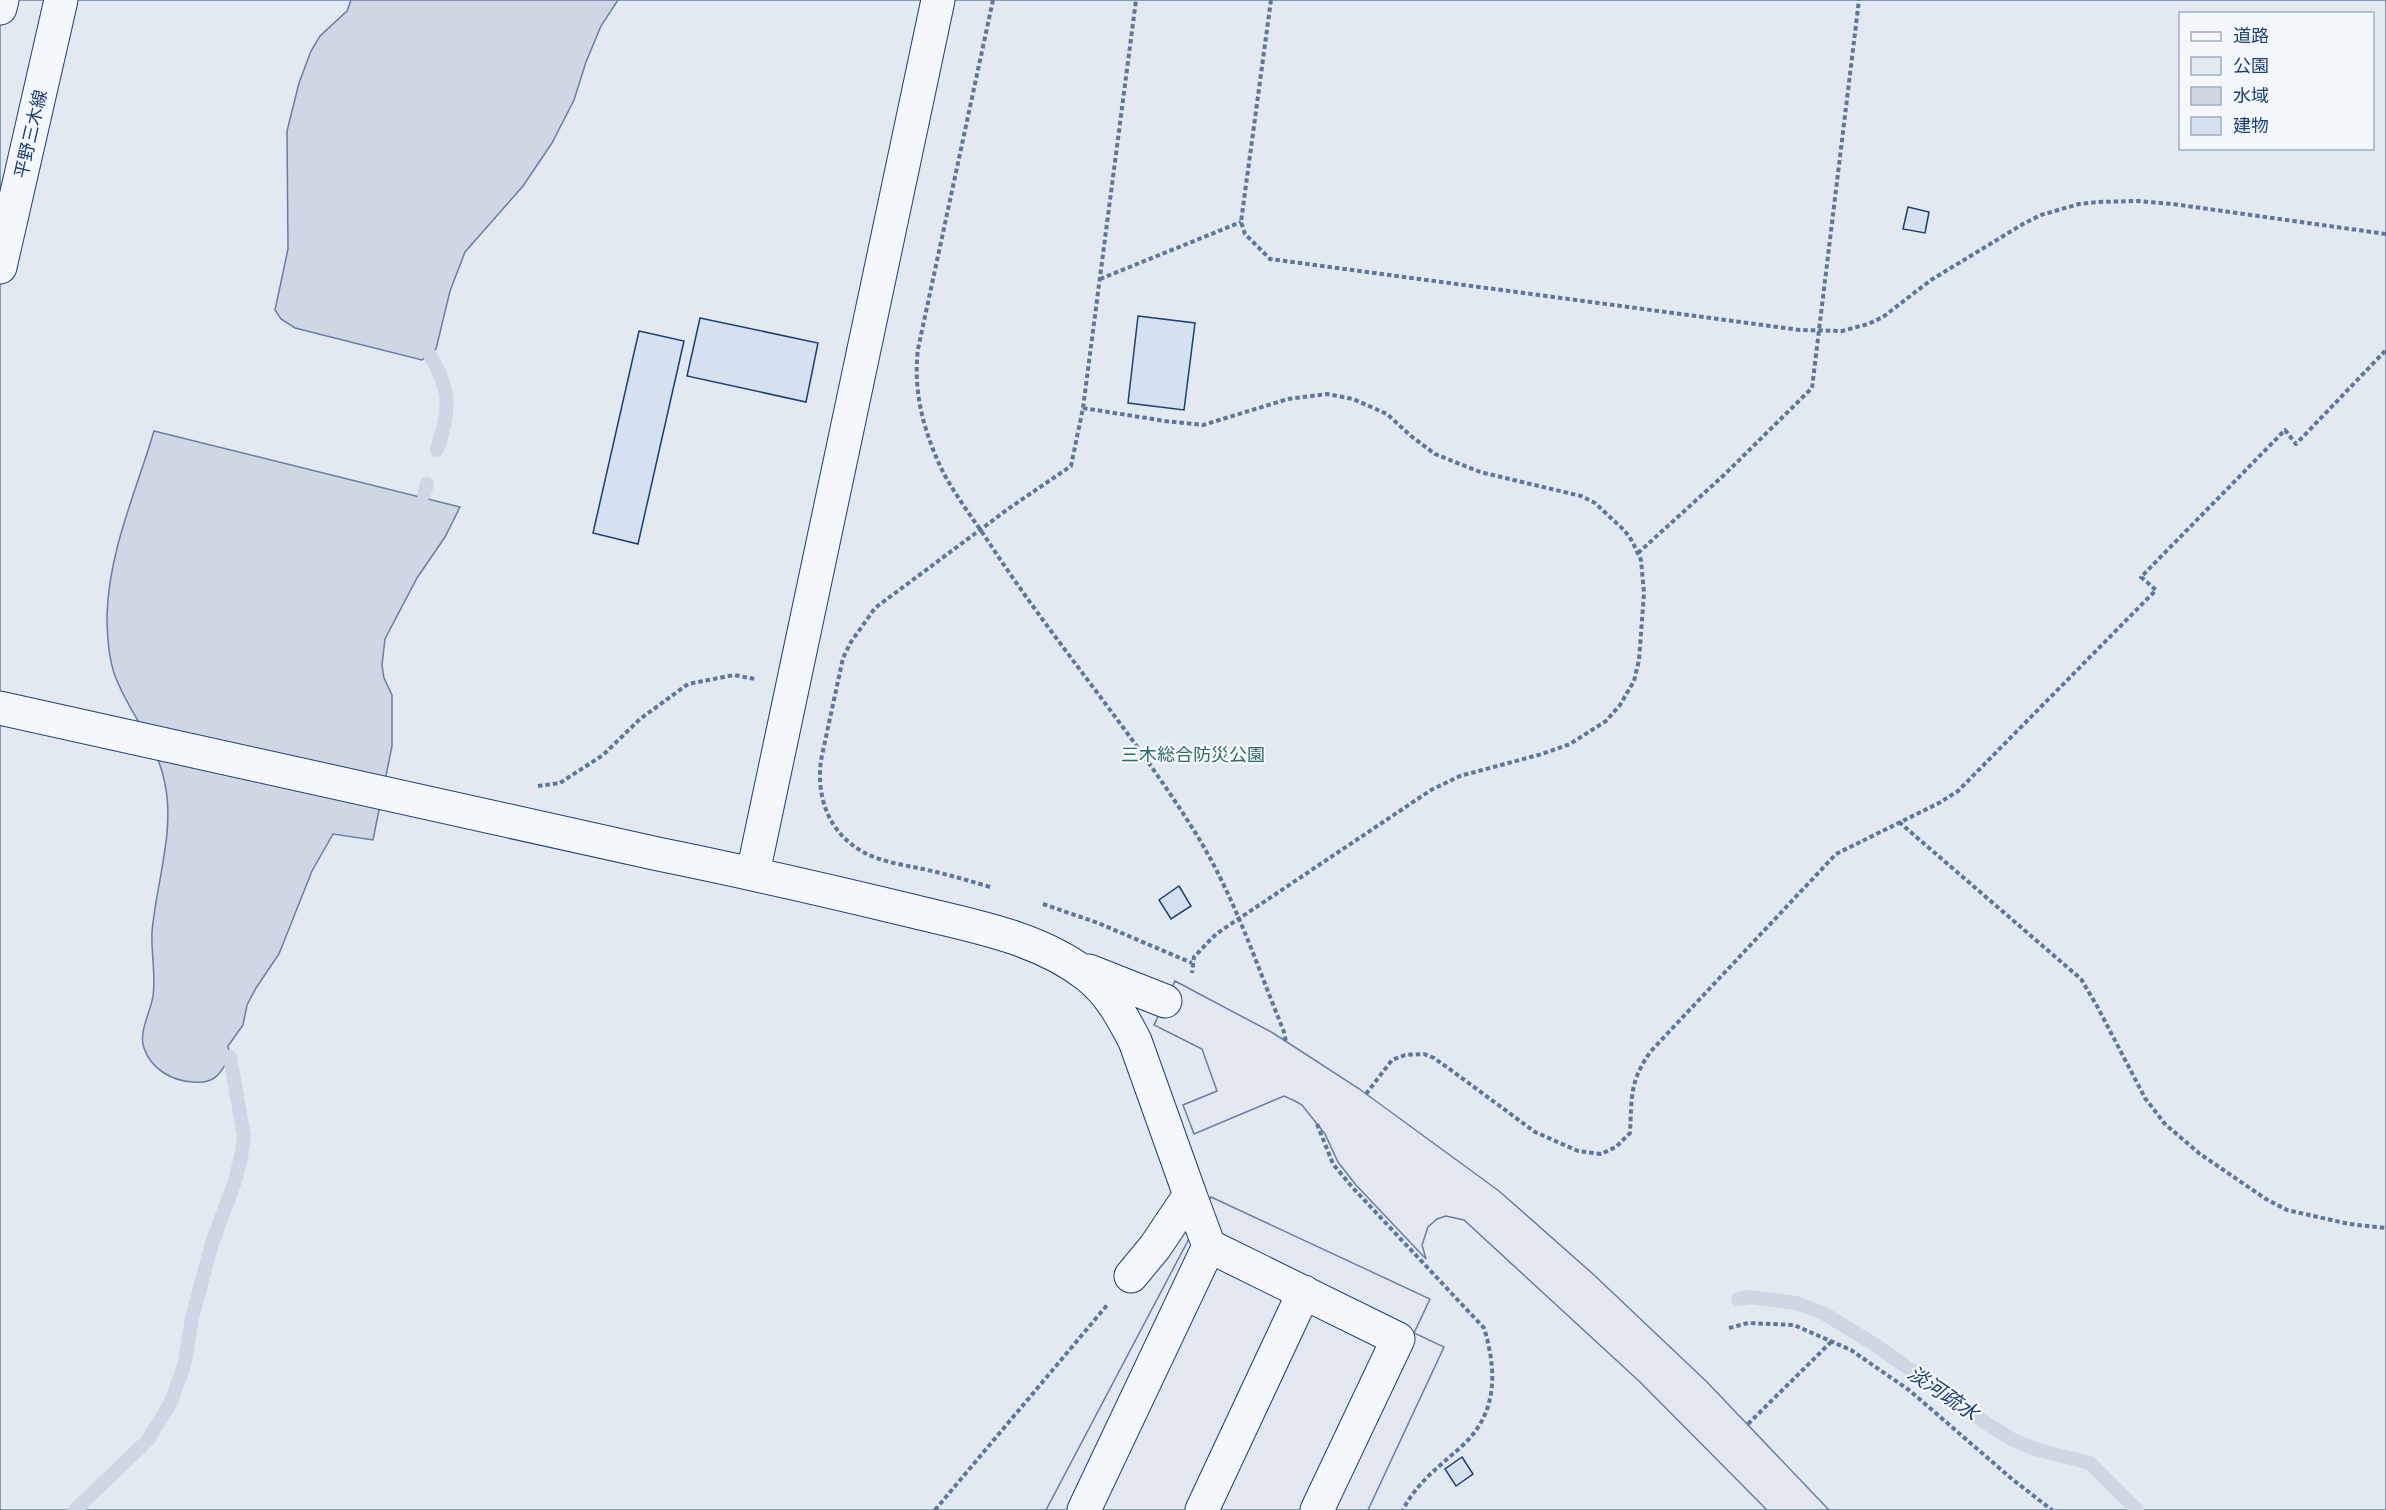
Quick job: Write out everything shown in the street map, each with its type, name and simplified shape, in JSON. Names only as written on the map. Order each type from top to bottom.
[{"type":"main road","points":[[0,8],[2,0]]},
{"type":"main road","name":"平野三木線","points":[[0,267],[61,0]]},
{"type":"main road","points":[[753,873],[938,0]]},
{"type":"main road","points":[[0,708],[658,855],[753,873],[996,932],[1028,944],[1086,974],[1104,990],[1130,1030],[1209,1246],[1398,1339],[1317,1510]]},
{"type":"main road","points":[[1065,962],[1165,1001]]},
{"type":"main road","points":[[1131,1276],[1162,1237],[1190,1195]]},
{"type":"main road","points":[[1084,1510],[1209,1246]]},
{"type":"main road","points":[[1202,1510],[1304,1292]]},
{"type":"path","points":[[993,0],[918,349],[915,371],[919,406],[942,470],[1007,571],[1180,808],[1205,849],[1240,918],[1261,968],[1286,1042]]},
{"type":"path","points":[[1001,890],[960,877],[865,854],[838,833],[821,801],[819,775],[843,658],[858,631],[875,608],[980,529],[1071,466],[1083,408],[1136,0]]},
{"type":"path","points":[[1271,0],[1241,222],[1245,234],[1270,259],[1800,330],[1842,331],[1868,324],[1882,317],[1931,280],[2023,224],[2042,214],[2079,204],[2137,201],[2173,204],[2386,234]]},
{"type":"path","points":[[1638,553],[1724,475],[1812,388],[1821,330],[1859,0]]},
{"type":"path","points":[[1100,279],[1241,222]]},
{"type":"path","points":[[1366,1094],[1392,1060],[1405,1055],[1424,1054],[1434,1058],[1535,1132],[1578,1151],[1601,1154],[1616,1147],[1630,1133],[1633,1083],[1651,1051],[1836,854],[1958,791],[2156,591],[2141,577],[2149,568],[2285,430],[2296,444],[2386,350]]},
{"type":"path","points":[[1033,901],[1098,923],[1192,963],[1194,957],[1207,942],[1240,918],[1431,790],[1460,776],[1563,747],[1582,737],[1605,721],[1626,696],[1634,681],[1639,660],[1644,594],[1643,571],[1638,553],[1625,531],[1595,503],[1570,493],[1540,488],[1480,472],[1435,454],[1387,414],[1353,399],[1327,394],[1288,399],[1203,425],[1083,408]]},
{"type":"path","points":[[529,787],[560,783],[603,755],[640,720],[688,684],[734,675],[835,693]]},
{"type":"path","points":[[1899,822],[2081,979],[2145,1098],[2165,1124],[2200,1154],[2266,1199],[2287,1210],[2349,1224],[2386,1228]]},
{"type":"path","points":[[1317,1124],[1333,1164],[1484,1328],[1491,1352],[1494,1375],[1488,1404],[1480,1425],[1462,1446],[1433,1469],[1403,1510]]},
{"type":"path","points":[[935,1510],[1131,1276]]},
{"type":"path","points":[[1729,1328],[1748,1323],[1778,1323],[1804,1328],[1851,1350],[1909,1390],[2012,1479],[2052,1510]]},
{"type":"path","points":[[1748,1424],[1833,1340]]},
{"type":"green space","name":"三木総合防災公園","points":[[0,0],[2386,0],[2386,1510],[0,1510]]},
{"type":"shaded area","points":[[1175,981],[1273,1033],[1358,1088],[1499,1191],[1593,1274],[1707,1382],[1829,1510],[1767,1510],[1640,1382],[1464,1220],[1446,1216],[1437,1219],[1428,1227],[1422,1245],[1426,1259],[1356,1185],[1338,1162],[1325,1134],[1302,1105],[1284,1096],[1194,1134],[1183,1105],[1217,1091],[1202,1049],[1154,1025]]},
{"type":"shaded area","points":[[1211,1197],[1430,1299],[1414,1333],[1444,1347],[1368,1510],[1046,1510]]},
{"type":"water","points":[[351,0],[618,0],[601,26],[574,100],[552,143],[523,186],[465,252],[450,291],[436,349],[422,360],[295,328],[281,319],[275,310],[288,249],[287,131],[299,83],[311,51],[320,36],[347,11]]},
{"type":"water","points":[[154,431],[460,507],[445,537],[417,578],[385,639],[382,665],[384,678],[392,695],[392,746],[373,840],[333,834],[312,871],[279,954],[256,988],[247,1005],[243,1025],[228,1046],[230,1057],[216,1077],[200,1082],[185,1081],[163,1073],[152,1062],[144,1048],[144,1029],[153,996],[152,932],[164,858],[168,821],[167,802],[165,784],[156,755],[126,701],[114,673],[108,637],[109,591],[118,544]]},
{"type":"building","points":[[1908,207],[1929,212],[1925,233],[1903,229]]},
{"type":"building","points":[[1138,316],[1195,323],[1184,410],[1128,403]]},
{"type":"building","points":[[700,318],[818,343],[806,402],[687,376]]},
{"type":"building","points":[[639,331],[684,341],[638,544],[593,533]]},
{"type":"building","points":[[1179,886],[1191,906],[1171,919],[1159,900]]},
{"type":"building","points":[[1462,1457],[1473,1474],[1456,1486],[1445,1469]]},
{"type":"waterway","points":[[430,355],[442,380],[447,401],[437,450]]},
{"type":"waterway","points":[[424,494],[427,484]]},
{"type":"waterway","points":[[75,1510],[148,1440],[171,1402],[185,1362],[192,1318],[212,1243],[234,1184],[241,1157],[244,1136],[230,1057]]},
{"type":"waterway","name":"淡河疏水","points":[[1738,1299],[1750,1297],[1796,1303],[1823,1313],[1874,1344],[2013,1440],[2038,1450],[2090,1463],[2137,1510]]}]
